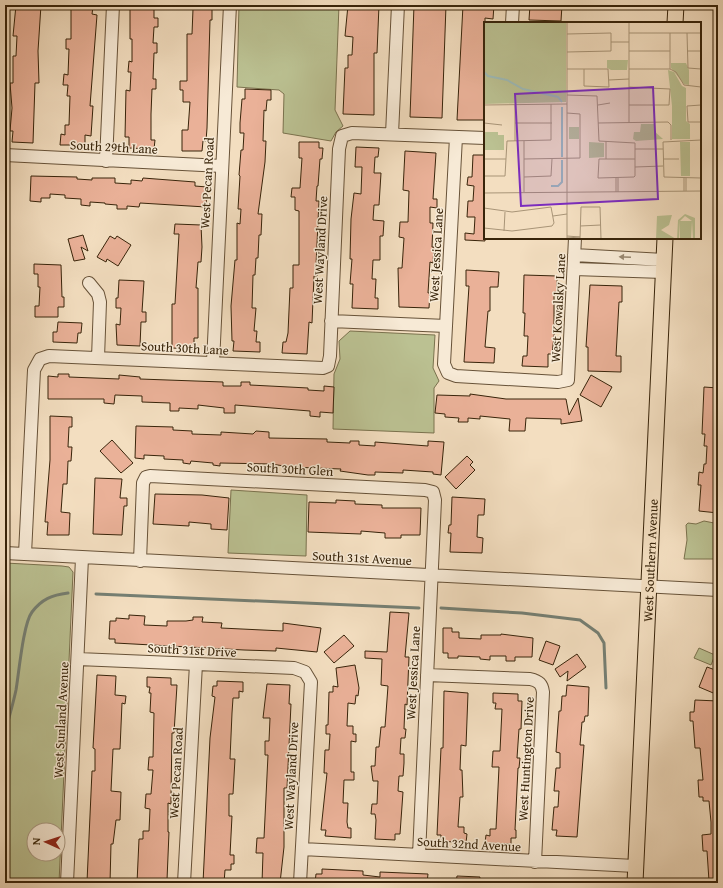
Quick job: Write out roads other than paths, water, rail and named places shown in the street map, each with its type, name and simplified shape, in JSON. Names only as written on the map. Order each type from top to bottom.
[{"type":"main road","points":[[675,22],[676,5]]},
{"type":"main road","name":"West Southern Avenue","points":[[634,883],[647,586],[665,239]]},
{"type":"street","points":[[106,161],[113,5]]},
{"type":"street","name":"West Pecan Road","points":[[213,363],[230,5]]},
{"type":"street","points":[[398,5],[392,134],[484,138]]},
{"type":"street","points":[[512,22],[513,5]]},
{"type":"street","name":"West Wayland Drive","points":[[328,366],[339,149],[342,136],[352,132],[392,134]]},
{"type":"street","name":"West Jessica Lane","points":[[448,373],[444,364],[456,137]]},
{"type":"street","name":"South 29th Lane","points":[[5,155],[222,166]]},
{"type":"street","name":"West Kowalsky Lane","points":[[448,373],[456,376],[558,382],[568,380],[575,239]]},
{"type":"street","points":[[574,255],[663,266]]},
{"type":"street","points":[[574,269],[663,266]]},
{"type":"street","points":[[89,283],[98,294],[100,302],[98,358]]},
{"type":"street","points":[[331,321],[446,326]]},
{"type":"street","name":"South 30th Lane","points":[[24,554],[34,370],[40,359],[49,356],[318,369],[328,366]]},
{"type":"street","name":"South 30th Glen","points":[[140,560],[143,483],[146,477],[150,476],[393,488],[433,492]]},
{"type":"street","name":"West Jessica Lane","points":[[419,855],[435,500],[433,492]]},
{"type":"street","name":"South 31st Avenue","points":[[5,553],[718,590]]},
{"type":"street","name":"West Sunland Avenue","points":[[67,883],[82,558]]},
{"type":"street","name":"South 31st Drive","points":[[78,659],[294,668],[305,672]]},
{"type":"street","name":"West Pecan Road","points":[[184,883],[196,664]]},
{"type":"street","name":"West Wayland Drive","points":[[300,883],[311,682],[305,672]]},
{"type":"street","name":"West Huntington Drive","points":[[427,675],[530,679],[539,682],[543,692],[535,862]]},
{"type":"street","name":"South 32nd Avenue","points":[[302,849],[635,866]]},
{"type":"waterway","points":[[5,732],[16,690],[24,637],[29,618],[32,612],[44,601],[52,596],[68,593]]},
{"type":"waterway","points":[[96,594],[419,608]]},
{"type":"waterway","points":[[441,608],[522,613],[580,620],[598,633],[604,643],[606,688]]}]
